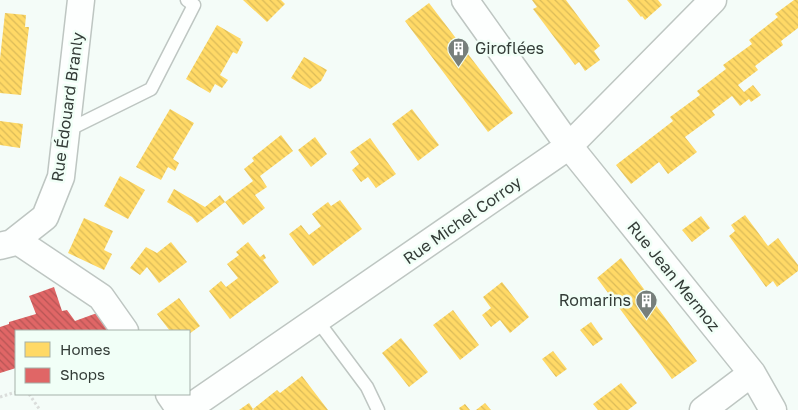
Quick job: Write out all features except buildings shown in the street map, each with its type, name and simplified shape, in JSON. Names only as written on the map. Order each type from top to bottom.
[{"type":"street","name":"Rue Édouard Branly","points":[[8,243],[45,217],[61,177],[82,0]]},
{"type":"street","name":"Rue Jean Mermoz","points":[[465,0],[569,146],[752,372],[773,410]]},
{"type":"street","name":"Rue Michel Corroy","points":[[186,410],[569,146],[713,0]]},
{"type":"street","points":[[8,243],[101,297],[124,330]]},
{"type":"street","points":[[702,410],[752,372]]},
{"type":"street","points":[[170,395],[180,410]]},
{"type":"lane","points":[[66,131],[151,89],[194,5],[188,0]]},
{"type":"lane","points":[[317,320],[367,387],[378,410]]},
{"type":"path","points":[[0,397],[15,392]]},
{"type":"path","points":[[30,395],[40,410]]},
{"type":"place","name":"Giroflées","points":[[459,67]]},
{"type":"place","name":"Romarins","points":[[647,319]]}]
